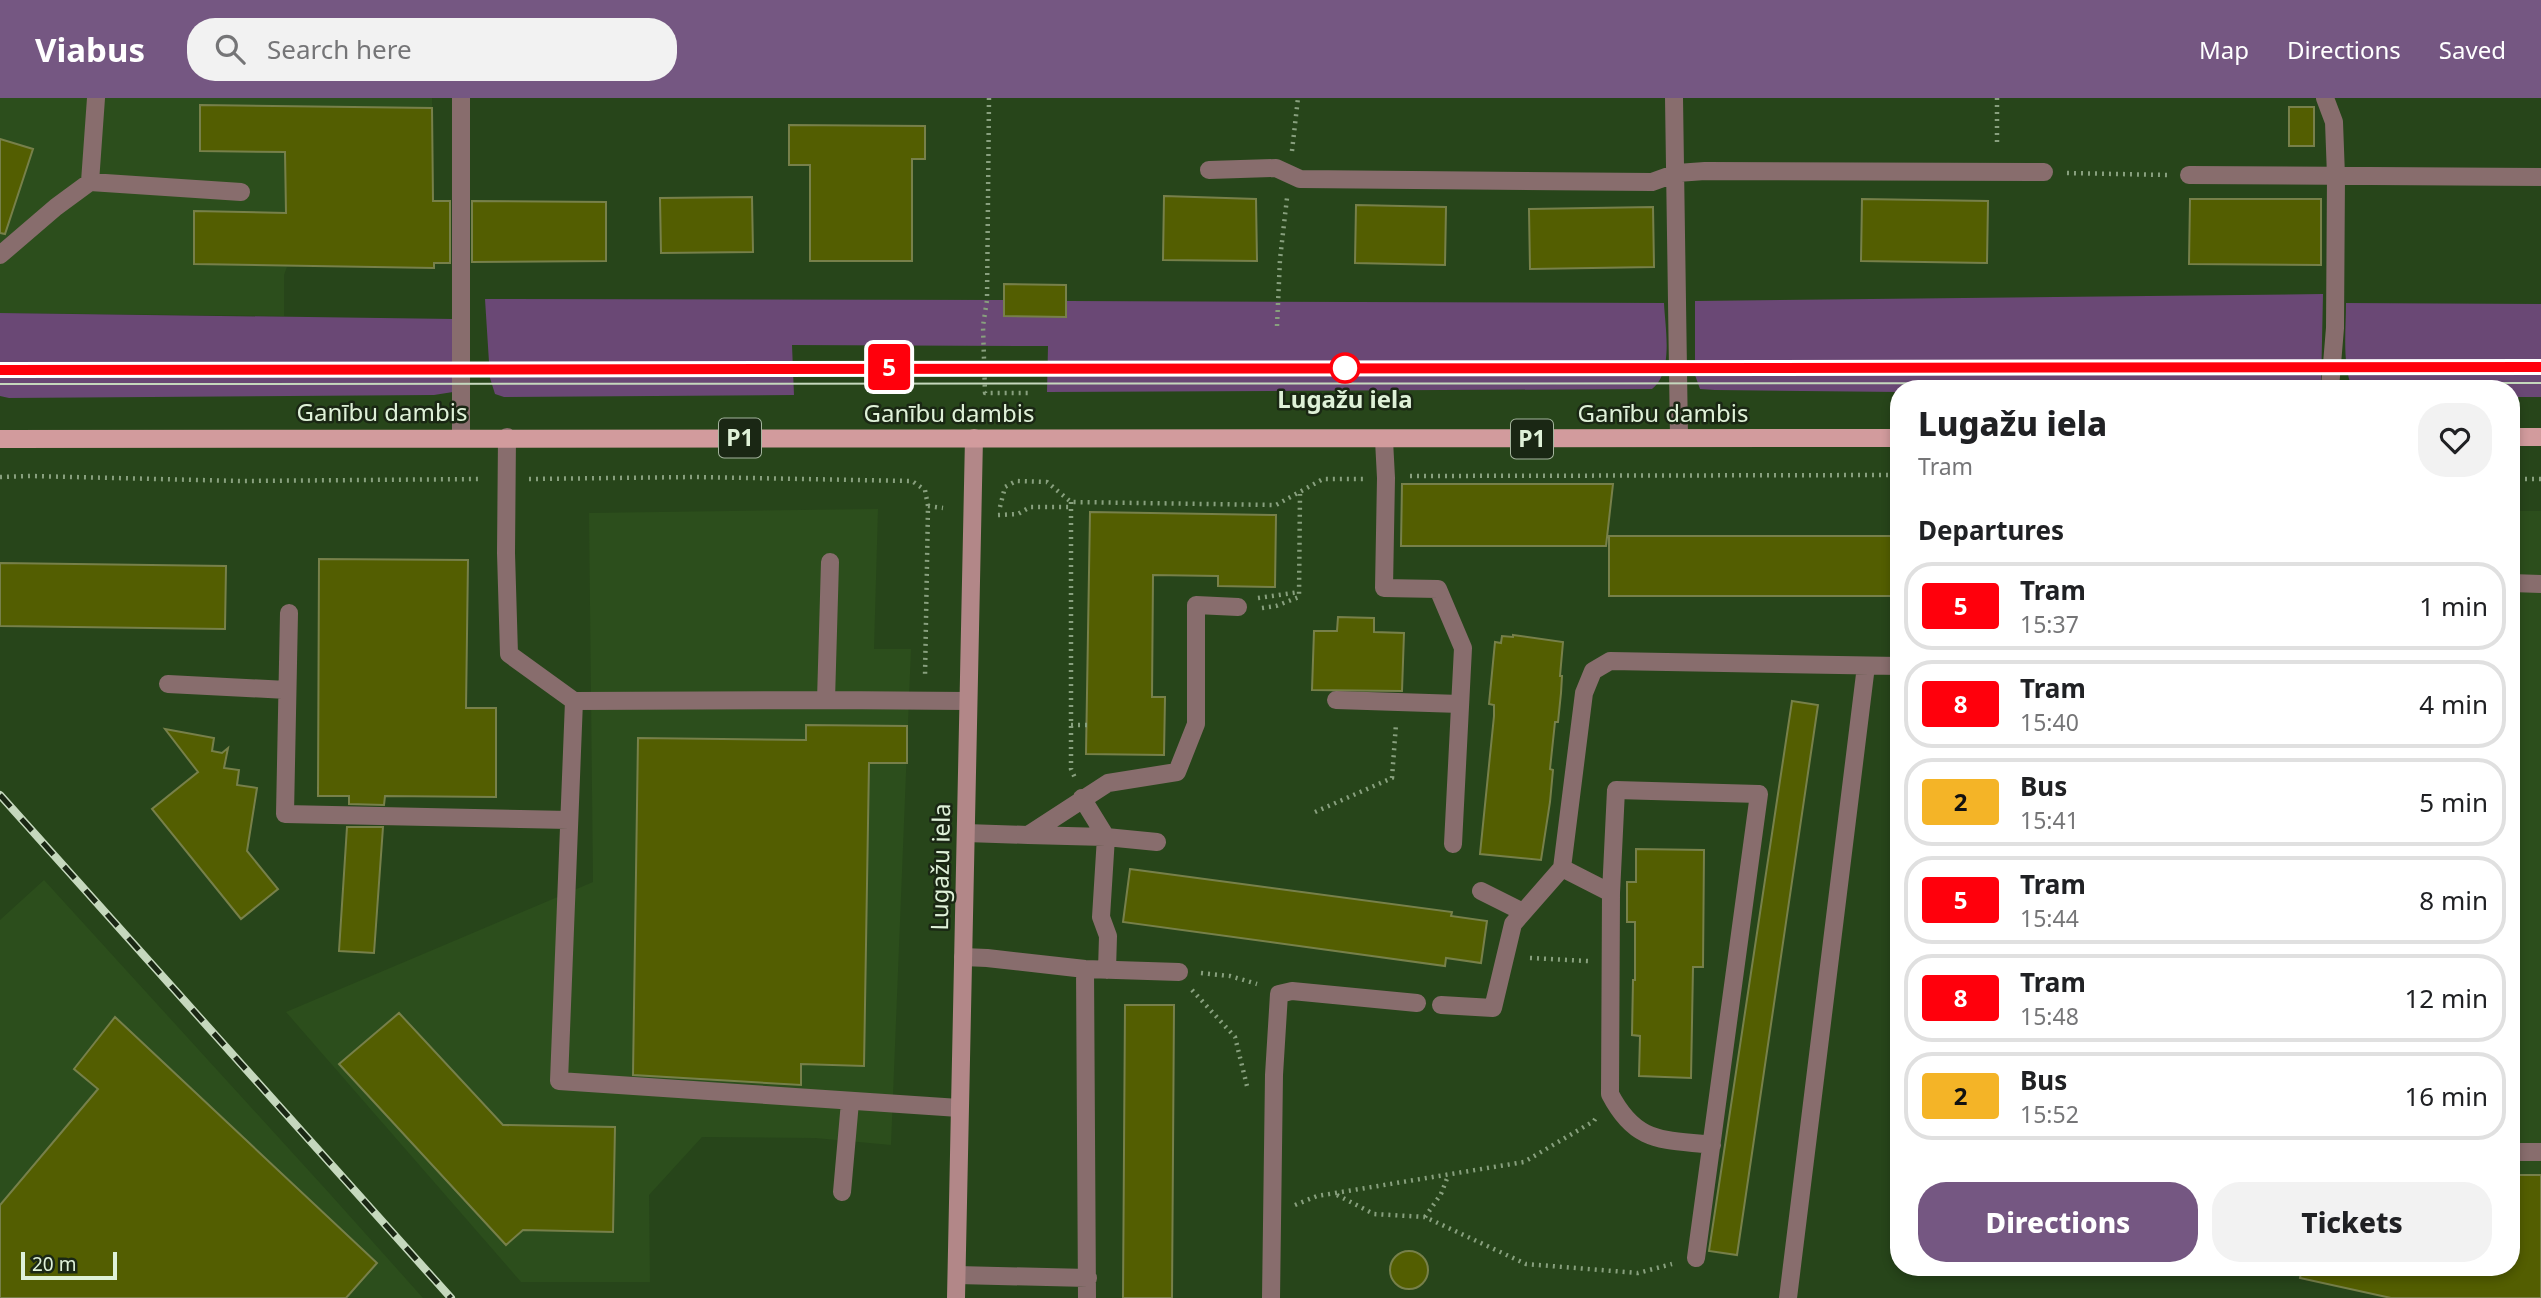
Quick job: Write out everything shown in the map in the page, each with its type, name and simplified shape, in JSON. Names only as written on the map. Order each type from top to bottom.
[{"type":"main road","points":[[2520,437],[2541,437]]},
{"type":"main road","name":"Ganību dambis","points":[[0,439],[1890,438]]},
{"type":"street","points":[[90,183],[96,98]]},
{"type":"street","points":[[461,98],[461,437]]},
{"type":"street","points":[[1674,98],[1679,438]]},
{"type":"street","points":[[2325,98],[2334,122],[2336,176],[2335,328],[2330,380]]},
{"type":"street","points":[[1209,170],[1276,168],[1300,178],[1652,182],[1677,173],[2044,172]]},
{"type":"street","points":[[2189,175],[2541,177]]},
{"type":"street","points":[[0,255],[56,207],[90,183],[241,192]]},
{"type":"street","points":[[507,438],[509,654],[574,701],[968,701]]},
{"type":"street","name":"Lugažu iela","points":[[956,1298],[974,438]]},
{"type":"street","points":[[1384,440],[1384,588],[1438,589],[1463,648],[1453,844]]},
{"type":"street","points":[[826,700],[830,562]]},
{"type":"street","points":[[2520,583],[2541,584]]},
{"type":"street","points":[[1028,835],[1108,783],[1177,772],[1196,724],[1196,605],[1238,607]]},
{"type":"street","points":[[289,613],[285,814],[569,821]]},
{"type":"street","points":[[1441,1005],[1493,1007],[1513,924],[1562,868],[1584,693],[1593,671],[1610,661],[1890,666]]},
{"type":"street","points":[[1788,1298],[1866,666]]},
{"type":"street","points":[[168,684],[287,690]]},
{"type":"street","points":[[1336,700],[1460,704]]},
{"type":"street","points":[[574,701],[559,1082],[959,1108]]},
{"type":"street","points":[[1696,1258],[1712,1145],[1759,794],[1616,790],[1611,893],[1611,1094],[1621,1116],[1639,1131],[1658,1139],[1712,1145]]},
{"type":"street","points":[[1082,798],[1106,837],[1101,917],[1108,936],[1107,970]]},
{"type":"street","points":[[966,833],[1106,837],[1157,842]]},
{"type":"street","points":[[1562,868],[1611,893]]},
{"type":"street","points":[[1480,891],[1523,912]]},
{"type":"street","points":[[963,957],[1085,969],[1179,972]]},
{"type":"street","points":[[1085,969],[1087,1298]]},
{"type":"street","points":[[1271,1298],[1274,1076],[1279,994],[1292,991],[1417,1003]]},
{"type":"street","points":[[842,1192],[850,1102]]},
{"type":"street","points":[[2520,1152],[2541,1152]]},
{"type":"street","points":[[957,1275],[1088,1278]]},
{"type":"path","points":[[989,98],[988,300],[983,326],[985,393],[1029,393]]},
{"type":"path","points":[[1277,326],[1280,259],[1298,98]]},
{"type":"path","points":[[1997,98],[1998,173]]},
{"type":"path","points":[[2044,172],[2189,175]]},
{"type":"path","points":[[1082,798],[1072,769],[1071,505],[1047,482],[1016,481],[1005,487],[998,515],[1017,514],[1030,507],[1071,505],[1276,505],[1323,479],[1417,476],[1890,475]]},
{"type":"path","points":[[0,477],[240,481],[694,477],[912,481],[925,490],[928,506],[924,700]]},
{"type":"path","points":[[2520,479],[2541,479]]},
{"type":"path","points":[[1264,608],[1299,597],[1300,494]]},
{"type":"path","points":[[928,506],[943,508]]},
{"type":"path","points":[[1238,607],[1253,599],[1299,592]]},
{"type":"path","points":[[1315,812],[1392,778],[1398,702]]},
{"type":"path","points":[[1072,724],[1087,725]]},
{"type":"path","points":[[1505,957],[1612,961]]},
{"type":"path","points":[[1179,972],[1235,1038],[1250,1097]]},
{"type":"path","points":[[1211,974],[1230,976]]},
{"type":"path","points":[[1272,1214],[1317,1196],[1524,1162],[1594,1121],[1611,1094]]},
{"type":"path","points":[[1425,1217],[1441,1194],[1448,1175]]},
{"type":"path","points":[[1337,1194],[1374,1214],[1425,1217],[1526,1264],[1638,1273],[1696,1258]]},
{"type":"shaded area","points":[[0,98],[432,98],[434,268],[287,267],[284,275],[284,316],[0,313]]},
{"type":"shaded area","points":[[2323,294],[2321,380],[1890,380],[1890,392],[1700,389],[1695,375],[1695,301]]},
{"type":"shaded area","points":[[485,299],[1004,300],[1004,316],[1066,316],[1066,301],[1664,303],[1667,349],[1663,372],[1652,389],[1047,392],[1048,346],[792,345],[794,395],[504,397],[495,394],[490,378]]},
{"type":"shaded area","points":[[2346,303],[2541,304],[2541,397],[2520,397],[2520,380],[2350,380],[2345,335]]},
{"type":"shaded area","points":[[0,313],[454,319],[453,392],[434,395],[9,398],[0,396]]},
{"type":"shaded area","points":[[878,509],[874,649],[911,649],[891,1145],[815,1138],[702,1137],[649,1195],[650,1282],[521,1282],[286,1012],[593,882],[589,513]]},
{"type":"shaded area","points":[[2520,511],[2541,511],[2541,1298],[2391,1298],[2292,1276],[2520,1276]]},
{"type":"shaded area","points":[[44,880],[423,1298],[0,1298],[0,920]]},
{"type":"building","points":[[200,105],[432,108],[433,201],[450,201],[450,263],[434,263],[434,268],[194,264],[194,211],[286,213],[285,152],[200,151]]},
{"type":"building","points":[[2289,107],[2314,107],[2314,146],[2289,146]]},
{"type":"building","points":[[789,125],[925,126],[925,159],[912,159],[912,261],[810,261],[810,165],[789,165]]},
{"type":"building","points":[[0,139],[33,149],[5,234],[0,233]]},
{"type":"building","points":[[1164,196],[1256,199],[1257,261],[1163,260]]},
{"type":"building","points":[[752,197],[753,252],[661,253],[660,198]]},
{"type":"building","points":[[1862,199],[1988,201],[1987,263],[1861,261]]},
{"type":"building","points":[[2190,199],[2321,199],[2321,265],[2189,264]]},
{"type":"building","points":[[472,201],[606,202],[606,261],[472,262]]},
{"type":"building","points":[[1356,205],[1446,207],[1445,265],[1355,263]]},
{"type":"building","points":[[1653,207],[1654,267],[1530,269],[1529,209]]},
{"type":"building","points":[[1004,284],[1066,285],[1066,317],[1004,316]]},
{"type":"building","points":[[1402,484],[1613,484],[1606,546],[1401,546]]},
{"type":"building","points":[[1090,512],[1276,515],[1275,587],[1218,586],[1218,576],[1153,575],[1152,697],[1165,697],[1164,755],[1086,754]]},
{"type":"building","points":[[1609,536],[1890,536],[1890,596],[1609,596]]},
{"type":"building","points":[[319,559],[468,560],[466,708],[496,708],[496,797],[385,796],[384,805],[349,804],[349,796],[318,796]]},
{"type":"building","points":[[0,563],[226,566],[225,629],[0,626]]},
{"type":"building","points":[[1338,617],[1374,618],[1374,632],[1404,633],[1402,691],[1312,690],[1314,631],[1337,631]]},
{"type":"building","points":[[1502,636],[1563,642],[1561,693],[1550,769],[1553,770],[1550,802],[1541,860],[1480,854],[1494,716],[1494,705],[1489,704],[1495,642],[1501,643]]},
{"type":"building","points":[[1792,701],[1818,705],[1737,1255],[1709,1251]]},
{"type":"building","points":[[806,725],[907,726],[907,763],[869,763],[864,1066],[801,1064],[801,1085],[633,1075],[638,738],[806,740]]},
{"type":"building","points":[[165,729],[214,738],[212,751],[222,753],[228,748],[224,768],[239,770],[237,785],[257,788],[247,851],[278,889],[241,919],[152,809],[198,772]]},
{"type":"building","points":[[347,827],[383,827],[374,953],[339,951]]},
{"type":"building","points":[[1636,849],[1704,850],[1703,967],[1693,967],[1691,1078],[1639,1076],[1640,1036],[1632,1035],[1635,922],[1627,922],[1627,882],[1636,882]]},
{"type":"building","points":[[1130,869],[1452,912],[1451,916],[1487,921],[1481,963],[1446,958],[1445,966],[1123,922]]},
{"type":"building","points":[[1125,1005],[1174,1005],[1172,1298],[1123,1298]]},
{"type":"building","points":[[399,1013],[503,1125],[615,1127],[613,1232],[523,1230],[506,1245],[339,1064]]},
{"type":"building","points":[[115,1017],[377,1263],[346,1298],[0,1298],[0,1205],[98,1089],[74,1069]]},
{"type":"building","points":[[2520,1175],[2541,1175],[2541,1298],[2391,1298],[2300,1278],[2520,1276]]},
{"type":"building","points":[[1409,1251],[1422,1257],[1428,1270],[1422,1283],[1409,1289],[1396,1283],[1390,1270],[1396,1257]]},
{"type":"tram line","points":[[0,370],[2541,367]]},
{"type":"tram line","name":"5","points":[[0,370],[2541,367]]},
{"type":"tram line","points":[[0,384],[1890,383]]},
{"type":"tram line","points":[[2520,383],[2541,383]]},
{"type":"railway","points":[[0,795],[451,1298]]},
{"type":"place","name":"Lugažu iela","points":[[1345,368]]}]
